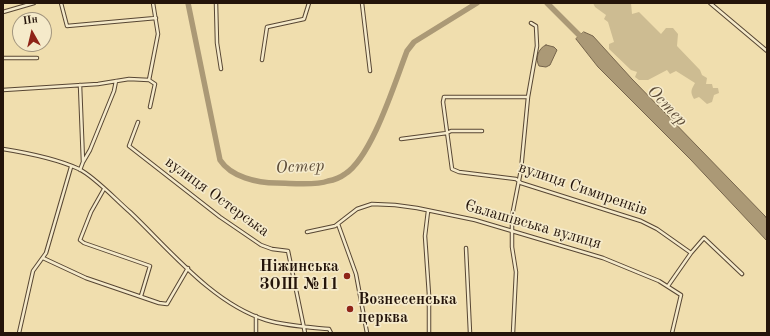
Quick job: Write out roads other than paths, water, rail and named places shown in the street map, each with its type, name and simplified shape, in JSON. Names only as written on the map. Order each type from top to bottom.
[{"type":"street","points":[[3,12],[34,3]]},
{"type":"street","points":[[61,3],[67,26],[156,18]]},
{"type":"street","points":[[149,80],[157,41],[156,18],[153,3]]},
{"type":"street","points":[[216,3],[220,69]]},
{"type":"street","points":[[262,60],[267,27],[304,19],[309,3]]},
{"type":"street","points":[[362,3],[370,71]]},
{"type":"street","points":[[710,3],[767,51]]},
{"type":"street","points":[[513,333],[516,272],[512,247],[512,216],[519,181],[528,97],[537,46],[536,26],[531,23]]},
{"type":"street","points":[[3,58],[37,58]]},
{"type":"street","points":[[3,90],[80,85],[129,79],[149,80],[155,84],[150,107]]},
{"type":"street","points":[[80,170],[82,162],[117,85],[116,81]]},
{"type":"street","points":[[80,85],[82,162]]},
{"type":"street","points":[[447,133],[443,102],[444,97],[528,97]]},
{"type":"street","name":"вулиця Остерська","points":[[138,122],[129,146],[220,217],[261,245],[267,248],[288,251],[305,333]]},
{"type":"street","points":[[401,139],[447,133],[451,131],[482,131]]},
{"type":"street","name":"вулиця Симиренків","points":[[447,133],[452,169],[459,172],[510,177],[641,221],[657,229],[691,253]]},
{"type":"street","points":[[3,149],[25,152],[80,170],[104,189],[206,285],[224,299],[256,316],[280,324],[328,329],[331,333]]},
{"type":"street","points":[[19,333],[33,271],[43,258],[48,246],[71,167]]},
{"type":"street","points":[[104,189],[91,212],[80,240],[84,243],[150,266],[141,296]]},
{"type":"street","name":"Євлашівська вулиця","points":[[307,232],[338,224],[357,209],[372,204],[395,205],[464,217],[512,230],[604,258],[668,286],[681,295],[672,333]]},
{"type":"street","points":[[428,211],[426,236],[429,333]]},
{"type":"street","points":[[338,224],[356,274],[367,333]]},
{"type":"street","points":[[668,286],[691,253],[704,238],[742,274]]},
{"type":"street","points":[[466,248],[470,333]]},
{"type":"street","points":[[43,258],[86,278],[159,303],[167,304],[188,268]]},
{"type":"street","points":[[256,316],[256,333]]},
{"type":"waterway","name":"Остер","points":[[188,3],[220,160],[231,171],[245,178],[269,183],[303,184],[323,183],[335,179],[345,174],[355,165],[364,152],[382,118],[407,51],[414,42],[477,3]]},
{"type":"waterway","name":"Остер","points":[[547,3],[585,41]]},
{"type":"place","name":"Ніжинська ЗОШ №11","points":[[347,276]]},
{"type":"place","name":"Вознесенська церква","points":[[350,309]]}]
